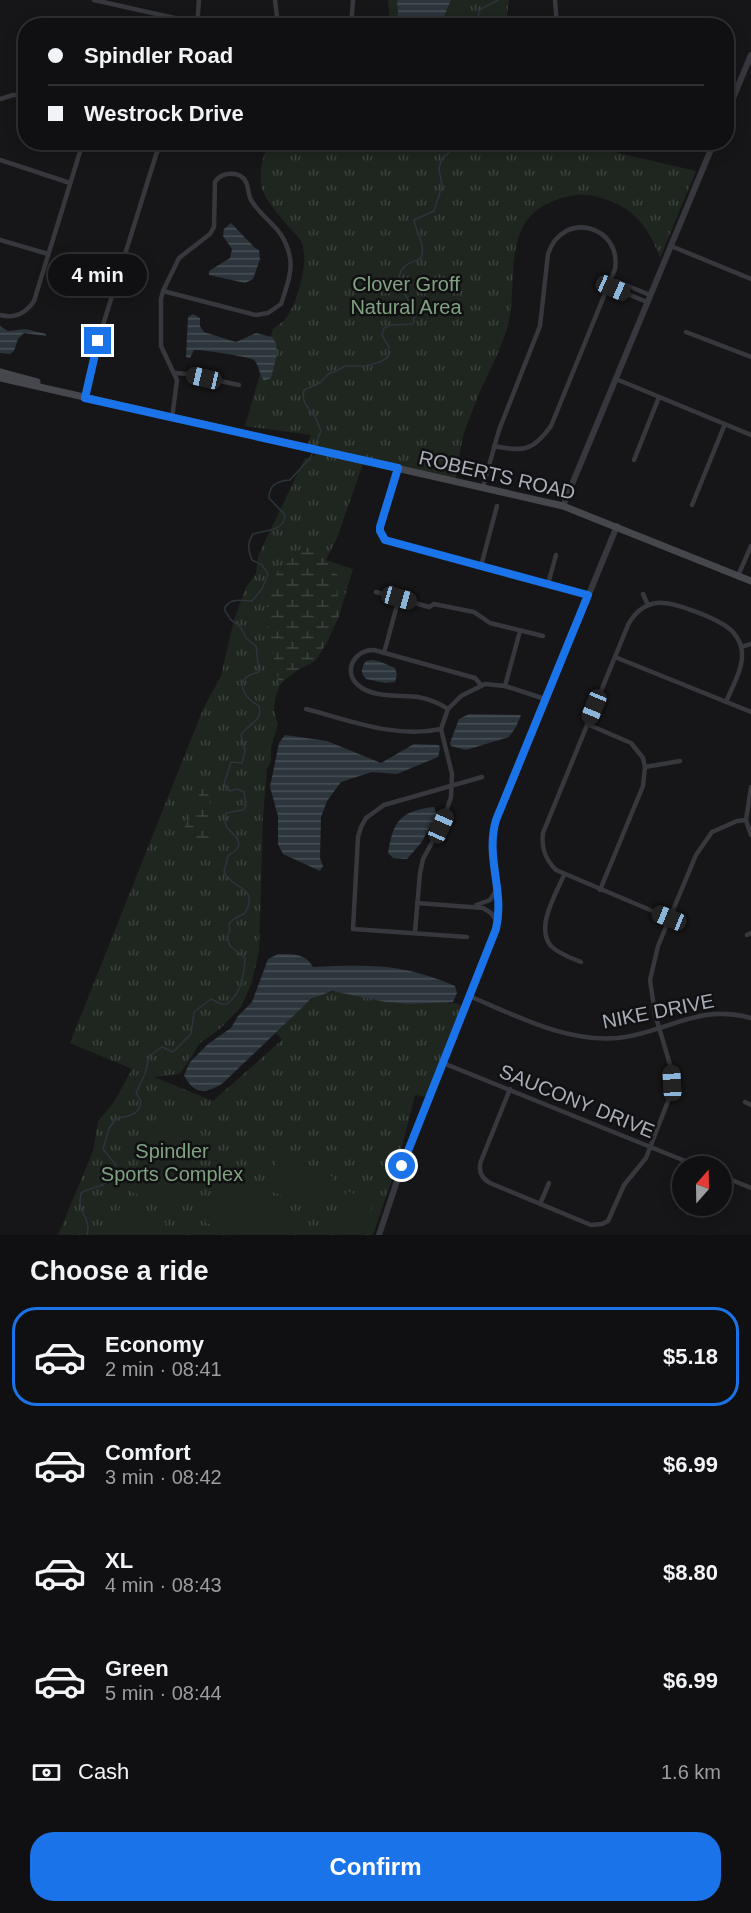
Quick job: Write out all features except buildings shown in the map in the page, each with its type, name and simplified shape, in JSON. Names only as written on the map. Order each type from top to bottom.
[{"type":"main road","name":"ROBERTS ROAD","points":[[0,372],[85,398]]},
{"type":"main road","name":"ROBERTS ROAD","points":[[0,378],[563,506],[751,581]]},
{"type":"street","points":[[94,0],[173,18]]},
{"type":"street","points":[[198,18],[199,0]]},
{"type":"street","points":[[275,0],[277,18]]},
{"type":"street","points":[[352,18],[353,0]]},
{"type":"street","points":[[555,0],[556,18]]},
{"type":"street","points":[[734,96],[751,55]]},
{"type":"street","points":[[0,99],[18,96]]},
{"type":"street","points":[[0,315],[12,317],[30,307],[34,301],[80,150]]},
{"type":"street","points":[[85,398],[98,341],[158,151],[155,150]]},
{"type":"street","points":[[563,506],[711,150]]},
{"type":"street","points":[[0,160],[70,183]]},
{"type":"street","points":[[163,291],[256,315],[268,313],[281,304],[291,261],[284,237],[251,200],[246,182],[242,177],[224,174],[218,177],[215,182],[214,227],[210,234],[179,258],[163,291],[160,299],[161,346],[175,373],[176,400],[172,418]]},
{"type":"street","points":[[483,487],[494,446],[499,430],[540,327],[551,244],[556,236],[573,228],[582,227],[603,235],[616,253],[615,269],[550,426],[540,441],[527,450],[494,446]]},
{"type":"street","points":[[0,240],[48,254]]},
{"type":"street","points":[[671,246],[751,279]]},
{"type":"street","points":[[610,284],[616,281],[650,295]]},
{"type":"street","points":[[610,284],[613,288],[647,302]]},
{"type":"street","points":[[686,332],[751,357]]},
{"type":"street","points":[[175,373],[239,385]]},
{"type":"street","points":[[616,379],[751,435]]},
{"type":"street","points":[[634,460],[659,397]]},
{"type":"street","points":[[692,505],[725,424]]},
{"type":"street","points":[[398,468],[380,527],[379,538],[588,595]]},
{"type":"street","points":[[481,566],[497,506]]},
{"type":"street","points":[[379,1235],[402,1166],[498,922],[500,903],[492,853],[494,826],[617,526]]},
{"type":"street","points":[[738,576],[751,546]]},
{"type":"street","points":[[548,584],[556,555]]},
{"type":"street","points":[[376,592],[429,607],[434,604],[474,612],[490,623],[543,636]]},
{"type":"street","points":[[643,594],[648,605]]},
{"type":"street","points":[[384,653],[399,598]]},
{"type":"street","points":[[669,918],[556,870],[547,859],[542,846],[543,833],[615,657],[636,613],[655,603],[672,603],[720,623],[733,633],[741,647],[742,658],[740,669],[726,702]]},
{"type":"street","points":[[505,686],[520,631]]},
{"type":"street","points":[[741,647],[751,644]]},
{"type":"street","points":[[448,709],[434,701],[419,697],[373,692],[357,685],[351,671],[353,659],[364,651],[374,650],[475,678],[481,685]]},
{"type":"street","points":[[615,657],[751,712]]},
{"type":"street","points":[[415,932],[423,859],[448,808],[452,788],[452,774],[441,729],[448,709],[460,696],[481,685],[505,686],[545,699]]},
{"type":"street","points":[[306,709],[383,729],[409,732],[441,729]]},
{"type":"street","points":[[587,724],[631,743],[643,758],[645,767],[643,786],[600,890]]},
{"type":"street","points":[[645,767],[680,761]]},
{"type":"street","points":[[467,937],[353,929],[358,837],[366,818],[384,806],[452,788],[482,777]]},
{"type":"street","points":[[751,787],[746,820],[751,835]]},
{"type":"street","points":[[510,1089],[481,1161],[480,1173],[490,1183],[540,1204],[591,1225],[603,1224],[610,1217],[624,1185],[644,1163],[666,1110],[672,1083],[671,1068],[659,1027],[650,980],[658,946],[696,855],[712,832],[737,821],[746,820]]},
{"type":"street","points":[[564,875],[548,915],[545,931],[551,945],[564,955],[581,962]]},
{"type":"street","points":[[474,906],[490,900],[498,886]]},
{"type":"street","points":[[417,903],[474,906],[488,910],[498,922]]},
{"type":"street","name":"NIKE DRIVE","points":[[469,996],[549,1029],[583,1038],[620,1037],[705,1014],[724,1013],[751,1018]]},
{"type":"street","name":"SAUCONY DRIVE","points":[[443,1063],[673,1156]]},
{"type":"street","points":[[745,1102],[751,1105]]},
{"type":"street","points":[[732,1180],[751,1188]]},
{"type":"street","points":[[540,1204],[549,1183]]},
{"type":"green space","points":[[388,0],[509,0],[507,18],[388,18]]},
{"type":"green space","points":[[266,150],[605,150],[696,171],[660,258],[650,236],[637,218],[610,201],[589,195],[570,196],[550,202],[534,213],[522,228],[518,239],[511,308],[506,332],[466,426],[455,481],[364,461],[337,538],[326,560],[353,569],[339,616],[315,661],[302,666],[280,684],[275,699],[274,711],[278,724],[271,747],[271,761],[267,769],[263,817],[259,952],[251,985],[241,1007],[221,1028],[200,1043],[180,1074],[154,1077],[213,1101],[282,1040],[276,1033],[301,1008],[315,998],[331,992],[352,993],[387,1002],[446,1002],[465,1006],[429,1097],[415,1095],[396,1170],[385,1167],[395,1171],[373,1235],[58,1235],[93,1151],[98,1121],[114,1102],[132,1069],[70,1043],[203,709],[221,676],[234,620],[246,587],[256,574],[258,556],[305,458],[310,458],[320,451],[306,447],[311,435],[245,426],[273,329],[287,317],[295,301],[302,280],[304,259],[301,241],[273,208],[263,192],[262,163]]},
{"type":"green space","points":[[307,547],[320,553],[339,577],[337,586],[339,616],[315,661],[279,684],[265,613],[279,568],[294,552]]},
{"type":"green space","points":[[209,780],[211,849],[202,849],[184,837],[184,828],[194,810],[202,786]]},
{"type":"green space","name":"Spindler Sports Complex","points":[[157,1115],[202,1134],[172,1208],[127,1190]]},
{"type":"green space","points":[[279,1155],[333,1177],[319,1210],[265,1189]]},
{"type":"green space","points":[[223,1177],[290,1204],[277,1235],[237,1235],[205,1222]]},
{"type":"green space","points":[[347,1191],[374,1202],[361,1235],[341,1235],[331,1231]]},
{"type":"green space","points":[[121,1205],[166,1223],[161,1235],[109,1235]]},
{"type":"shaded area","points":[[397,0],[451,0],[443,18],[397,18]]},
{"type":"shaded area","points":[[231,223],[259,250],[260,259],[253,279],[245,283],[209,275],[209,271],[230,258],[232,249],[223,236],[224,229]]},
{"type":"shaded area","points":[[193,314],[200,318],[200,326],[204,332],[236,342],[256,333],[272,337],[276,343],[277,354],[271,378],[264,381],[254,360],[244,357],[194,350],[190,358],[186,357],[188,317]]},
{"type":"shaded area","points":[[0,326],[8,331],[26,329],[46,334],[46,336],[24,333],[18,339],[14,351],[10,354],[0,353]]},
{"type":"shaded area","points":[[373,660],[395,668],[397,675],[395,682],[385,683],[366,679],[362,668],[366,661]]},
{"type":"shaded area","points":[[469,714],[521,715],[509,737],[466,750],[451,746],[450,743],[459,719]]},
{"type":"shaded area","points":[[285,735],[327,741],[381,763],[414,744],[439,745],[440,749],[438,757],[397,774],[372,772],[341,782],[327,801],[321,817],[320,858],[323,866],[320,871],[283,854],[278,844],[278,816],[270,787],[279,743]]},
{"type":"shaded area","points":[[434,807],[437,815],[421,843],[407,859],[393,858],[388,853],[393,833],[400,819],[413,811]]},
{"type":"shaded area","points":[[278,954],[294,954],[306,959],[313,967],[368,966],[401,969],[436,978],[455,986],[457,993],[453,1002],[410,1004],[386,1002],[332,991],[311,999],[223,1083],[206,1091],[196,1089],[184,1075],[190,1062],[208,1044],[231,1028],[238,1016],[252,1002],[268,959]]},
{"type":"waterway","points":[[478,18],[479,10],[498,0]]},
{"type":"waterway","points":[[314,447],[321,431],[315,417],[304,402],[304,390],[320,383],[328,374],[345,366],[366,366],[380,362],[388,357],[389,347],[382,335],[384,328],[391,325],[413,324],[413,308],[401,288],[400,274],[404,267],[421,258],[422,243],[414,220],[434,211],[442,186],[439,169],[441,160],[452,150]]},
{"type":"waterway","points":[[87,1235],[87,1223],[80,1200],[81,1193],[108,1182],[114,1173],[116,1165],[103,1149],[109,1129],[115,1119],[132,1115],[140,1106],[141,1101],[136,1093],[145,1074],[149,1056],[162,1047],[173,1052],[191,1034],[194,1012],[211,999],[227,1004],[236,994],[241,983],[245,958],[230,946],[227,937],[230,930],[229,924],[245,913],[249,898],[247,893],[224,872],[228,856],[237,849],[239,844],[225,820],[226,813],[243,810],[246,806],[244,792],[237,789],[230,791],[224,784],[231,762],[242,763],[245,751],[241,735],[259,716],[259,706],[247,696],[242,687],[245,679],[259,672],[256,646],[247,639],[239,625],[231,620],[225,607],[234,601],[252,601],[262,589],[268,574],[262,565],[252,560],[249,550],[250,540],[253,534],[278,527],[284,521],[285,515],[269,498],[269,493],[272,486],[278,482],[290,480],[313,452]]},
{"type":"route","points":[[98,341],[85,398],[398,468],[380,527],[385,540],[588,595],[496,820],[491,842],[500,903],[496,929],[402,1166]]},
{"type":"park label","name":"Clover Groff Natural Area","points":[[406,296]]}]
